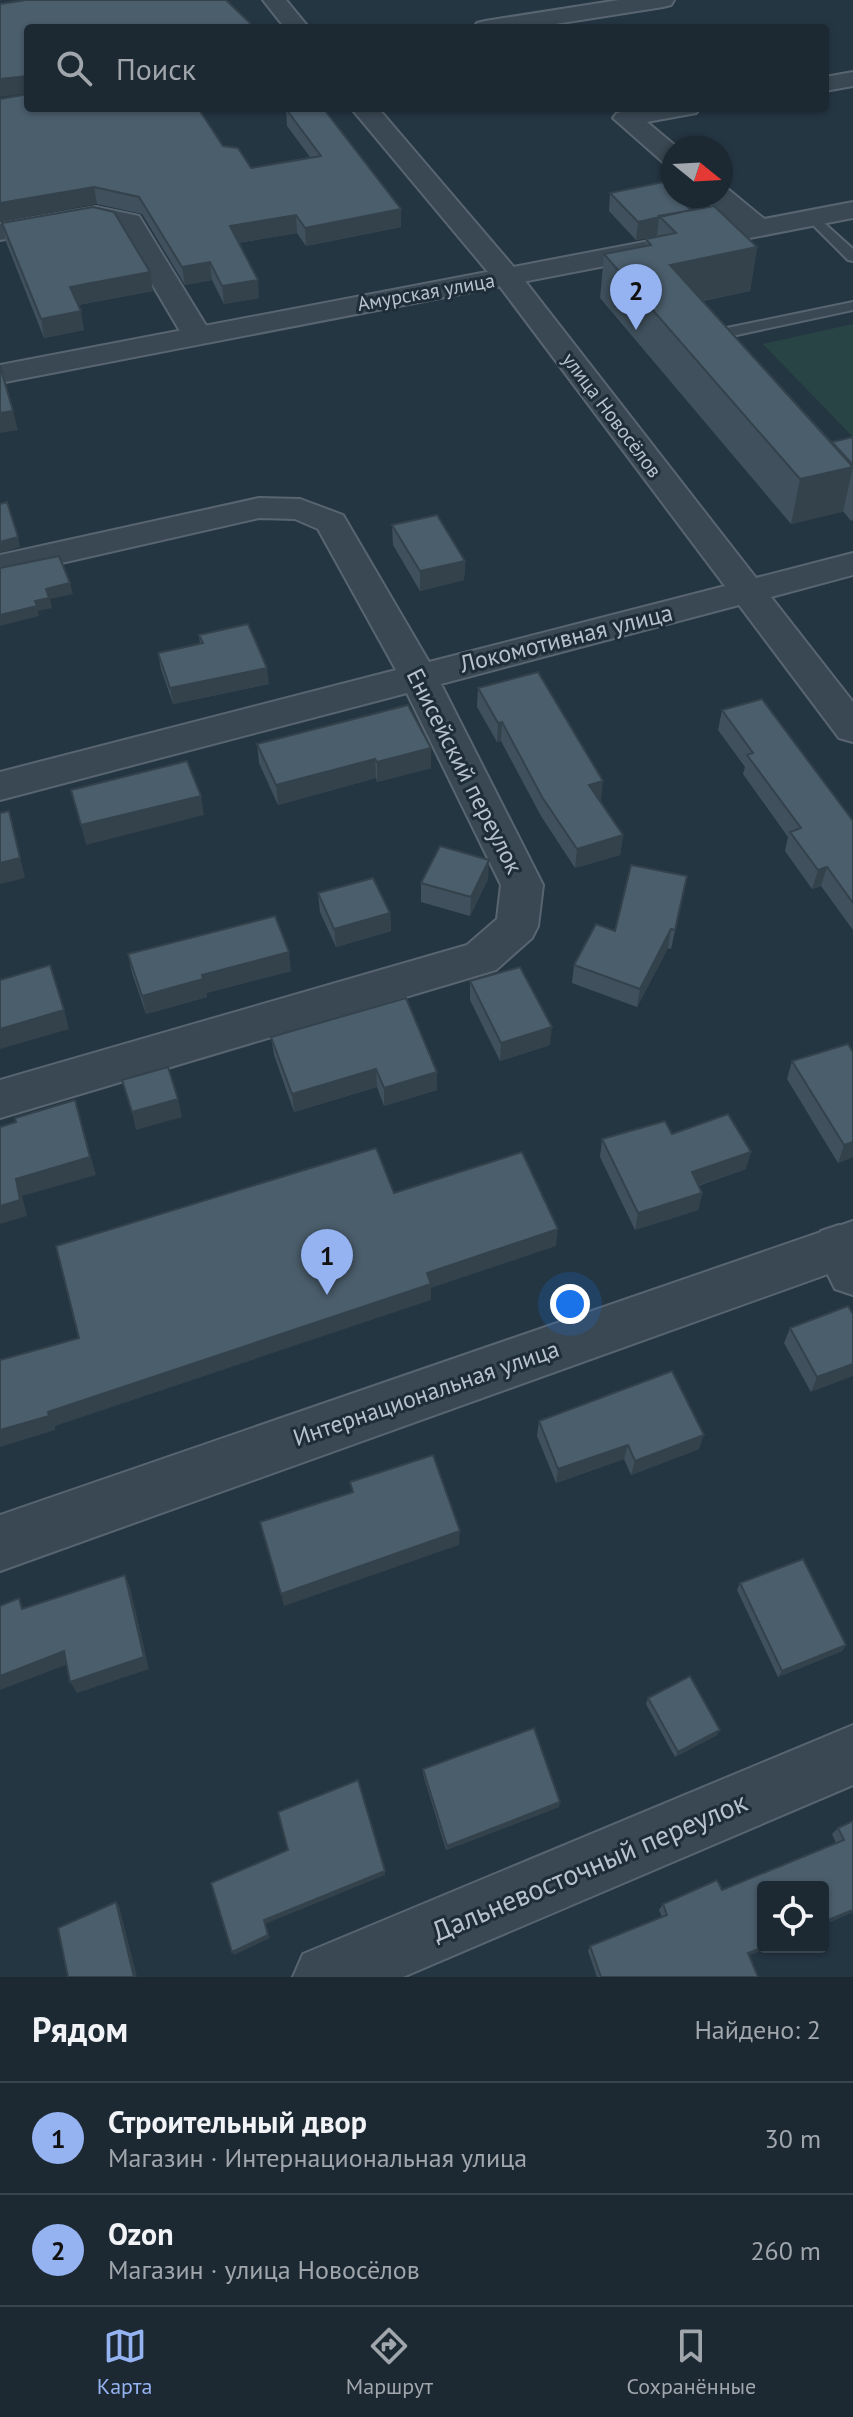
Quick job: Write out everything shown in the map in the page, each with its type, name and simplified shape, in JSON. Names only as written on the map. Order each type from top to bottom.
[{"type":"street","points":[[274,0],[294,24]]},
{"type":"street","points":[[510,24],[663,0]]},
{"type":"street","points":[[829,83],[853,79]]},
{"type":"street","name":"улица Новосёлов","points":[[367,112],[508,278],[853,729]]},
{"type":"street","points":[[661,147],[626,118],[663,112]]},
{"type":"street","points":[[733,207],[758,228]]},
{"type":"street","name":"Амурская улица","points":[[0,374],[195,332],[508,278],[853,210]]},
{"type":"street","points":[[0,232],[96,215],[129,222],[195,332]]},
{"type":"street","name":"Енисейский переулок","points":[[0,566],[259,508],[300,509],[331,522],[418,676],[522,885],[517,926],[481,958],[0,1099]]},
{"type":"street","name":"Локомотивная улица","points":[[0,786],[853,564]]},
{"type":"street","name":"Интернациональная улица","points":[[0,1543],[848,1254]]},
{"type":"street","name":"Дальневосточный переулок","points":[[326,1977],[853,1755]]},
{"type":"lane","points":[[814,218],[853,257]]},
{"type":"lane","points":[[752,367],[722,334],[853,306]]},
{"type":"green space","points":[[853,324],[853,435],[852,436],[763,344]]},
{"type":"building","points":[[26,0],[226,0],[251,24],[24,24],[24,76],[0,79],[0,4]]},
{"type":"building","points":[[24,95],[24,112],[201,112],[223,146],[238,148],[251,168],[321,156],[288,112],[326,112],[401,209],[305,228],[296,215],[230,226],[258,280],[222,286],[210,262],[182,267],[139,197],[94,187],[0,203],[0,99]]},
{"type":"building","points":[[661,182],[661,208],[691,210],[638,222],[610,193]]},
{"type":"building","points":[[93,207],[114,212],[150,272],[70,287],[81,311],[41,319],[2,223]]},
{"type":"building","points":[[716,208],[757,247],[670,265],[853,467],[800,479],[604,254],[651,245],[646,239],[676,233],[659,216]]},
{"type":"building","points":[[0,366],[13,411],[0,413]]},
{"type":"building","points":[[853,437],[853,465],[832,442]]},
{"type":"building","points":[[7,502],[18,537],[0,542],[0,504]]},
{"type":"building","points":[[437,515],[465,561],[420,571],[392,525]]},
{"type":"building","points":[[59,556],[70,583],[46,589],[49,598],[35,601],[37,606],[0,615],[0,568]]},
{"type":"building","points":[[248,624],[267,668],[170,688],[158,653],[203,643],[199,635]]},
{"type":"building","points":[[538,672],[603,781],[589,785],[623,835],[577,849],[542,797],[502,722],[498,723],[478,688]]},
{"type":"building","points":[[762,699],[853,821],[853,903],[827,867],[818,870],[790,832],[801,828],[747,755],[753,753],[722,710]]},
{"type":"building","points":[[408,705],[431,748],[276,785],[257,744]]},
{"type":"building","points":[[187,761],[201,796],[81,825],[71,790]]},
{"type":"building","points":[[9,811],[20,858],[0,863],[0,813]]},
{"type":"building","points":[[440,846],[489,860],[471,897],[421,883]]},
{"type":"building","points":[[631,865],[687,876],[675,930],[671,929],[640,989],[574,965],[596,924],[615,931]]},
{"type":"building","points":[[373,878],[390,913],[334,929],[318,893]]},
{"type":"building","points":[[275,916],[289,952],[202,975],[203,979],[142,996],[128,954]]},
{"type":"building","points":[[50,965],[64,1010],[0,1029],[0,980]]},
{"type":"building","points":[[520,967],[552,1027],[501,1043],[470,981]]},
{"type":"building","points":[[406,998],[437,1072],[384,1088],[376,1069],[292,1094],[271,1037]]},
{"type":"building","points":[[848,1044],[853,1052],[853,1142],[844,1145],[792,1061]]},
{"type":"building","points":[[168,1067],[178,1099],[132,1112],[122,1080]]},
{"type":"building","points":[[75,1100],[90,1157],[16,1179],[20,1200],[0,1206],[0,1127],[16,1122],[15,1118]]},
{"type":"building","points":[[728,1114],[751,1152],[692,1172],[702,1193],[638,1213],[602,1139],[665,1121],[672,1134]]},
{"type":"building","points":[[376,1148],[394,1193],[522,1152],[558,1229],[427,1273],[431,1284],[48,1412],[49,1416],[0,1430],[0,1360],[79,1338],[56,1246]]},
{"type":"building","points":[[848,1306],[853,1314],[853,1364],[817,1377],[790,1328]]},
{"type":"building","points":[[672,1371],[704,1435],[635,1461],[628,1445],[558,1469],[539,1421]]},
{"type":"building","points":[[433,1455],[460,1531],[281,1594],[260,1522],[353,1492],[350,1482]]},
{"type":"building","points":[[803,1559],[846,1645],[782,1671],[740,1583]]},
{"type":"building","points":[[125,1575],[144,1657],[70,1682],[64,1651],[0,1676],[0,1606],[19,1598],[22,1609]]},
{"type":"building","points":[[690,1676],[720,1730],[678,1752],[648,1698]]},
{"type":"building","points":[[534,1728],[560,1802],[447,1846],[423,1769]]},
{"type":"building","points":[[358,1780],[385,1871],[264,1920],[268,1935],[232,1952],[211,1883],[288,1850],[278,1812]]},
{"type":"building","points":[[853,1821],[853,1910],[829,1920],[829,1881],[757,1881],[757,1950],[748,1953],[758,1977],[601,1977],[590,1946],[667,1915],[663,1904],[717,1880],[722,1890],[844,1840],[838,1828]]},
{"type":"building","points":[[116,1902],[134,1977],[68,1977],[58,1928]]},
{"type":"place","name":"Ozon","points":[[636,330]]},
{"type":"place","name":"Строительный двор","points":[[327,1295]]}]
